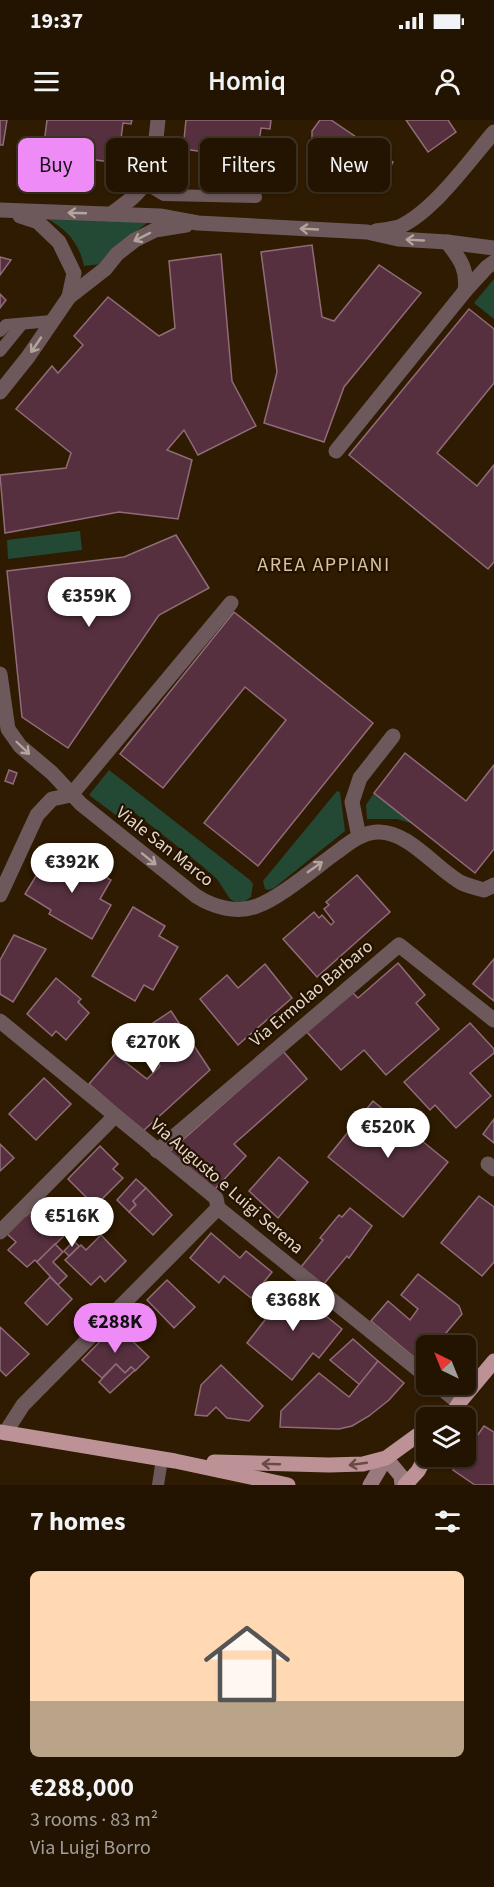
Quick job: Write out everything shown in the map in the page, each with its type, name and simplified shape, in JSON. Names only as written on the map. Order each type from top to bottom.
[{"type":"main road","points":[[457,1407],[494,1361]]},
{"type":"main road","points":[[454,1407],[459,1403]]},
{"type":"main road","points":[[2,1433],[168,1460],[288,1485]]},
{"type":"main road","points":[[370,1485],[386,1458],[416,1436]]},
{"type":"main road","points":[[168,1460],[346,1466],[386,1458]]},
{"type":"main road","points":[[386,1458],[401,1476],[404,1485],[420,1467]]},
{"type":"street","points":[[156,138],[158,120]]},
{"type":"street","points":[[367,232],[397,227],[413,218],[438,197],[494,132]]},
{"type":"street","points":[[111,214],[137,192]]},
{"type":"street","points":[[3,211],[160,216],[198,223],[367,232],[398,239],[494,248]]},
{"type":"street","points":[[3,211],[38,222],[59,242],[75,273],[69,297]]},
{"type":"street","points":[[0,392],[69,297],[105,269],[117,254],[135,240],[155,231],[198,223]]},
{"type":"street","points":[[447,242],[462,262],[467,278],[465,291]]},
{"type":"street","points":[[336,451],[465,291],[494,262]]},
{"type":"street","points":[[0,895],[37,814],[52,799],[71,795],[231,603]]},
{"type":"street","name":"Viale San Marco","points":[[0,674],[8,729],[26,752],[52,773],[71,795],[196,896],[217,907],[244,909],[256,907],[359,837],[378,831],[401,838],[462,882],[484,890],[494,885]]},
{"type":"street","points":[[359,837],[352,801],[360,778],[393,736]]},
{"type":"street","name":"Via Ermolao Barbaro","points":[[157,1151],[399,945],[494,1020]]},
{"type":"street","name":"Via Augusto e Luigi Serena","points":[[0,1021],[216,1198],[218,1208],[416,1368]]},
{"type":"street","points":[[0,1232],[115,1116]]},
{"type":"street","points":[[2,1433],[23,1405],[218,1208]]},
{"type":"street","points":[[449,1395],[459,1403]]},
{"type":"lane","points":[[159,192],[164,195],[256,197]]},
{"type":"lane","points":[[0,331],[6,325],[52,321]]},
{"type":"lane","points":[[0,351],[22,324]]},
{"type":"lane","points":[[158,1485],[168,1460]]},
{"type":"green space","points":[[43,217],[145,221],[147,223],[119,244],[102,264],[84,266],[79,250],[70,236]]},
{"type":"green space","points":[[494,279],[494,319],[474,303]]},
{"type":"green space","points":[[80,531],[82,550],[8,559],[7,540]]},
{"type":"green space","points":[[109,770],[250,880],[253,884],[251,897],[244,902],[237,903],[230,899],[217,879],[130,809],[121,819],[89,795]]},
{"type":"green space","points":[[337,791],[340,792],[345,831],[274,888],[265,889],[263,881]]},
{"type":"green space","points":[[374,793],[414,824],[397,819],[367,819],[366,805]]},
{"type":"building","points":[[0,120],[7,120],[3,145],[0,145]]},
{"type":"building","points":[[47,120],[132,120],[131,124],[123,123],[121,138],[106,138],[106,161],[94,160],[94,138],[45,138]]},
{"type":"building","points":[[186,120],[271,120],[270,129],[261,128],[260,138],[200,138],[200,151],[188,150],[188,138],[184,138]]},
{"type":"building","points":[[320,120],[331,120],[358,138],[312,138],[312,131]]},
{"type":"building","points":[[406,120],[448,120],[456,132],[428,152]]},
{"type":"building","points":[[312,245],[322,317],[334,321],[379,265],[421,293],[344,387],[324,442],[264,423],[277,372],[261,252]]},
{"type":"building","points":[[221,254],[232,381],[256,426],[198,455],[184,430],[167,450],[192,460],[178,519],[119,512],[5,533],[0,475],[66,468],[71,453],[16,409],[52,366],[58,373],[83,345],[74,336],[108,297],[159,336],[175,328],[169,261]]},
{"type":"building","points":[[0,257],[11,260],[0,275]]},
{"type":"building","points":[[0,294],[6,300],[0,308]]},
{"type":"building","points":[[469,309],[494,329],[494,383],[437,453],[477,486],[494,465],[494,562],[488,569],[349,455]]},
{"type":"building","points":[[176,535],[209,588],[159,615],[68,748],[22,717],[7,571],[124,557]]},
{"type":"building","points":[[234,612],[373,723],[258,866],[204,823],[286,720],[245,687],[163,788],[120,754]]},
{"type":"building","points":[[405,753],[466,801],[494,765],[494,849],[475,873],[374,793]]},
{"type":"building","points":[[9,770],[17,773],[13,784],[5,781]]},
{"type":"building","points":[[50,853],[65,862],[69,856],[111,880],[100,899],[111,905],[92,939],[49,914],[51,910],[25,894]]},
{"type":"building","points":[[357,875],[390,912],[317,977],[283,939],[314,912],[319,918],[322,915],[331,925],[334,922],[324,909],[329,905],[326,902]]},
{"type":"building","points":[[133,907],[165,926],[159,936],[178,947],[153,990],[144,985],[135,1001],[92,976]]},
{"type":"building","points":[[14,935],[46,949],[13,1002],[0,994],[0,960]]},
{"type":"building","points":[[494,959],[494,1001],[473,984]]},
{"type":"building","points":[[398,963],[425,995],[416,1003],[439,1029],[386,1075],[364,1050],[341,1070],[306,1031],[352,992],[358,998]]},
{"type":"building","points":[[265,964],[292,998],[238,1045],[200,999],[227,975],[238,988]]},
{"type":"building","points":[[56,978],[81,999],[78,1002],[89,1013],[66,1040],[56,1031],[52,1036],[27,1014]]},
{"type":"building","points":[[171,1011],[210,1070],[143,1131],[89,1084],[115,1054],[147,1079],[160,1066],[138,1033]]},
{"type":"building","points":[[470,1023],[494,1049],[494,1053],[470,1073],[491,1096],[456,1128],[435,1105],[430,1110],[404,1082]]},
{"type":"building","points":[[283,1051],[307,1079],[234,1144],[246,1156],[215,1189],[169,1152]]},
{"type":"building","points":[[44,1078],[71,1104],[36,1140],[9,1114]]},
{"type":"building","points":[[373,1101],[448,1162],[403,1217],[328,1157]]},
{"type":"building","points":[[494,1119],[494,1143],[483,1134]]},
{"type":"building","points":[[0,1144],[14,1158],[0,1171]]},
{"type":"building","points":[[100,1146],[118,1164],[113,1169],[123,1178],[95,1206],[68,1179]]},
{"type":"building","points":[[279,1157],[308,1182],[278,1218],[249,1191]]},
{"type":"building","points":[[136,1179],[146,1188],[133,1201],[136,1205],[129,1212],[117,1200]]},
{"type":"building","points":[[146,1188],[172,1215],[153,1235],[129,1212],[136,1205],[133,1201]]},
{"type":"building","points":[[479,1196],[494,1207],[494,1262],[482,1276],[441,1243]]},
{"type":"building","points":[[42,1205],[68,1232],[37,1262],[35,1260],[27,1267],[8,1250],[16,1242],[6,1233],[25,1215],[34,1209],[36,1211]]},
{"type":"building","points":[[350,1208],[372,1226],[349,1258],[347,1256],[323,1285],[301,1267],[323,1240],[320,1238],[339,1215],[342,1217]]},
{"type":"building","points":[[211,1233],[240,1258],[246,1251],[272,1272],[251,1298],[224,1276],[219,1283],[190,1258]]},
{"type":"building","points":[[101,1235],[126,1261],[105,1282],[100,1276],[91,1285],[65,1260],[81,1245],[86,1250]]},
{"type":"building","points":[[74,1241],[79,1246],[69,1256],[64,1251]]},
{"type":"building","points":[[55,1244],[63,1252],[53,1262],[67,1276],[58,1285],[37,1262]]},
{"type":"building","points":[[418,1274],[459,1306],[462,1314],[444,1335],[416,1335],[416,1358],[371,1321],[388,1301],[410,1320],[418,1309],[401,1295]]},
{"type":"building","points":[[50,1277],[72,1299],[47,1325],[25,1303]]},
{"type":"building","points":[[167,1280],[195,1307],[174,1328],[147,1300]]},
{"type":"building","points":[[286,1283],[342,1329],[319,1358],[313,1353],[292,1380],[247,1343],[268,1316],[263,1312]]},
{"type":"building","points":[[116,1325],[149,1357],[135,1371],[131,1367],[125,1373],[116,1364],[102,1378],[82,1360]]},
{"type":"building","points":[[0,1327],[29,1354],[6,1376],[0,1370]]},
{"type":"building","points":[[353,1339],[378,1361],[360,1385],[330,1360]]},
{"type":"building","points":[[378,1361],[404,1383],[389,1400],[369,1416],[352,1426],[339,1429],[280,1427],[281,1411],[319,1373],[349,1397]]},
{"type":"building","points":[[116,1364],[125,1373],[131,1367],[135,1370],[110,1393],[99,1382]]},
{"type":"building","points":[[221,1365],[263,1406],[249,1421],[227,1418],[216,1407],[207,1416],[195,1415],[201,1385]]},
{"type":"building","points":[[484,1426],[494,1432],[494,1485],[475,1485],[453,1470],[455,1467],[476,1467],[476,1437]]},
{"type":"district","name":"AREA APPIANI","points":[[324,564]]}]
